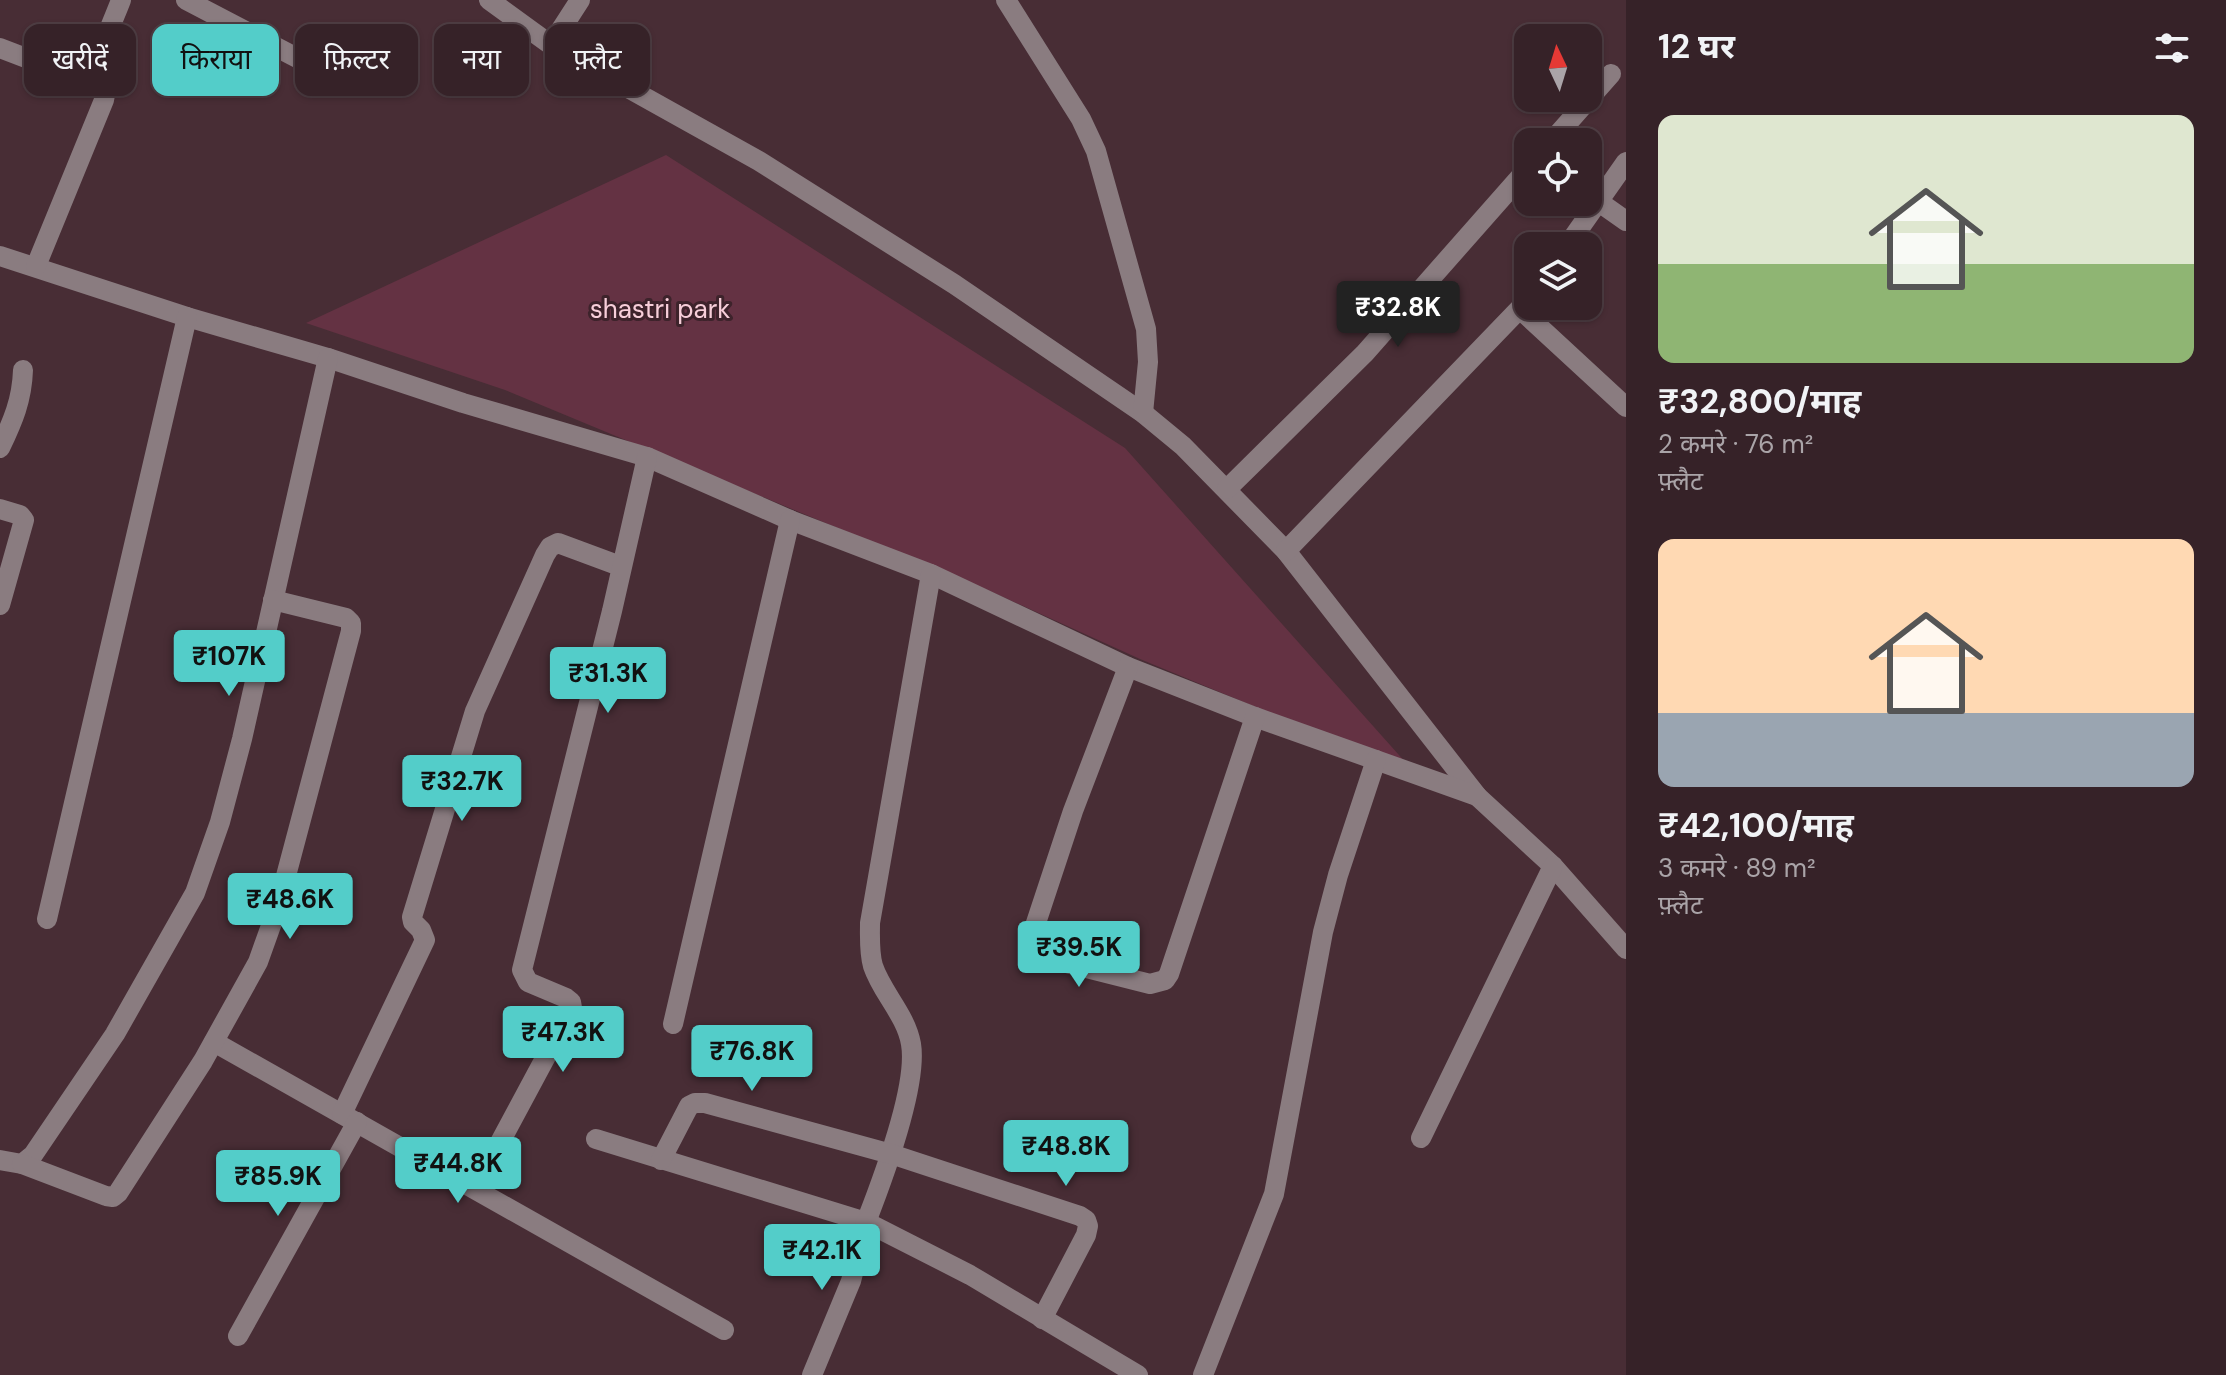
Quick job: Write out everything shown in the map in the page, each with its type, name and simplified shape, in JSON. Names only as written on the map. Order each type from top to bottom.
[{"type":"street","points":[[113,24],[121,0]]},
{"type":"street","points":[[186,0],[295,57]]},
{"type":"street","points":[[489,0],[545,41]]},
{"type":"street","points":[[565,24],[580,0]]},
{"type":"street","points":[[1006,0],[1081,119],[1096,151],[1146,329],[1148,362],[1143,413]]},
{"type":"street","points":[[0,48],[24,57]]},
{"type":"street","points":[[1563,128],[1611,74]]},
{"type":"street","points":[[36,266],[104,96]]},
{"type":"street","points":[[642,96],[759,161],[954,284],[1143,413],[1183,446],[1286,551],[1477,796],[1553,866],[1626,949]]},
{"type":"street","points":[[1602,198],[1626,162]]},
{"type":"street","points":[[1227,489],[1365,353],[1514,184]]},
{"type":"street","points":[[1602,204],[1626,221]]},
{"type":"street","points":[[0,256],[463,403],[647,457],[790,520],[931,574],[1128,667],[1255,717],[1477,796]]},
{"type":"street","points":[[1286,551],[1514,315]]},
{"type":"street","points":[[47,919],[187,317]]},
{"type":"street","points":[[1539,320],[1626,407]]},
{"type":"street","points":[[22,1164],[33,1155],[115,1034],[195,893],[227,794],[328,358]]},
{"type":"street","points":[[0,448],[17,415],[23,370]]},
{"type":"street","points":[[475,1189],[572,1008],[566,998],[528,982],[522,970],[612,611],[647,457]]},
{"type":"street","points":[[0,509],[20,515],[24,528],[0,605]]},
{"type":"street","points":[[673,1024],[790,520]]},
{"type":"street","points":[[238,1336],[350,1118],[425,940],[412,917],[458,758],[475,711],[545,555],[550,547],[558,543],[620,566]]},
{"type":"street","points":[[812,1375],[851,1281],[866,1222],[891,1154],[912,1063],[911,1044],[905,1027],[873,967],[870,923],[931,574]]},
{"type":"street","points":[[0,1160],[22,1164],[113,1197],[214,1042],[258,962],[278,906],[351,631],[351,623],[340,616],[273,600]]},
{"type":"street","points":[[1128,667],[1073,811],[1030,941],[1033,952],[1039,956],[1150,984],[1165,980],[1255,717]]},
{"type":"street","points":[[1203,1375],[1274,1194],[1323,932],[1338,875],[1376,760]]},
{"type":"street","points":[[1421,1138],[1553,866]]},
{"type":"street","points":[[214,1042],[724,1330]]},
{"type":"street","points":[[661,1160],[685,1112],[695,1103],[891,1154],[1086,1220],[1086,1235],[1042,1319]]},
{"type":"street","points":[[596,1139],[866,1222],[970,1275],[1131,1373]]},
{"type":"green space","name":"shastri park","points":[[666,155],[1125,448],[1415,773],[1140,659],[992,592],[505,390],[306,323]]}]
